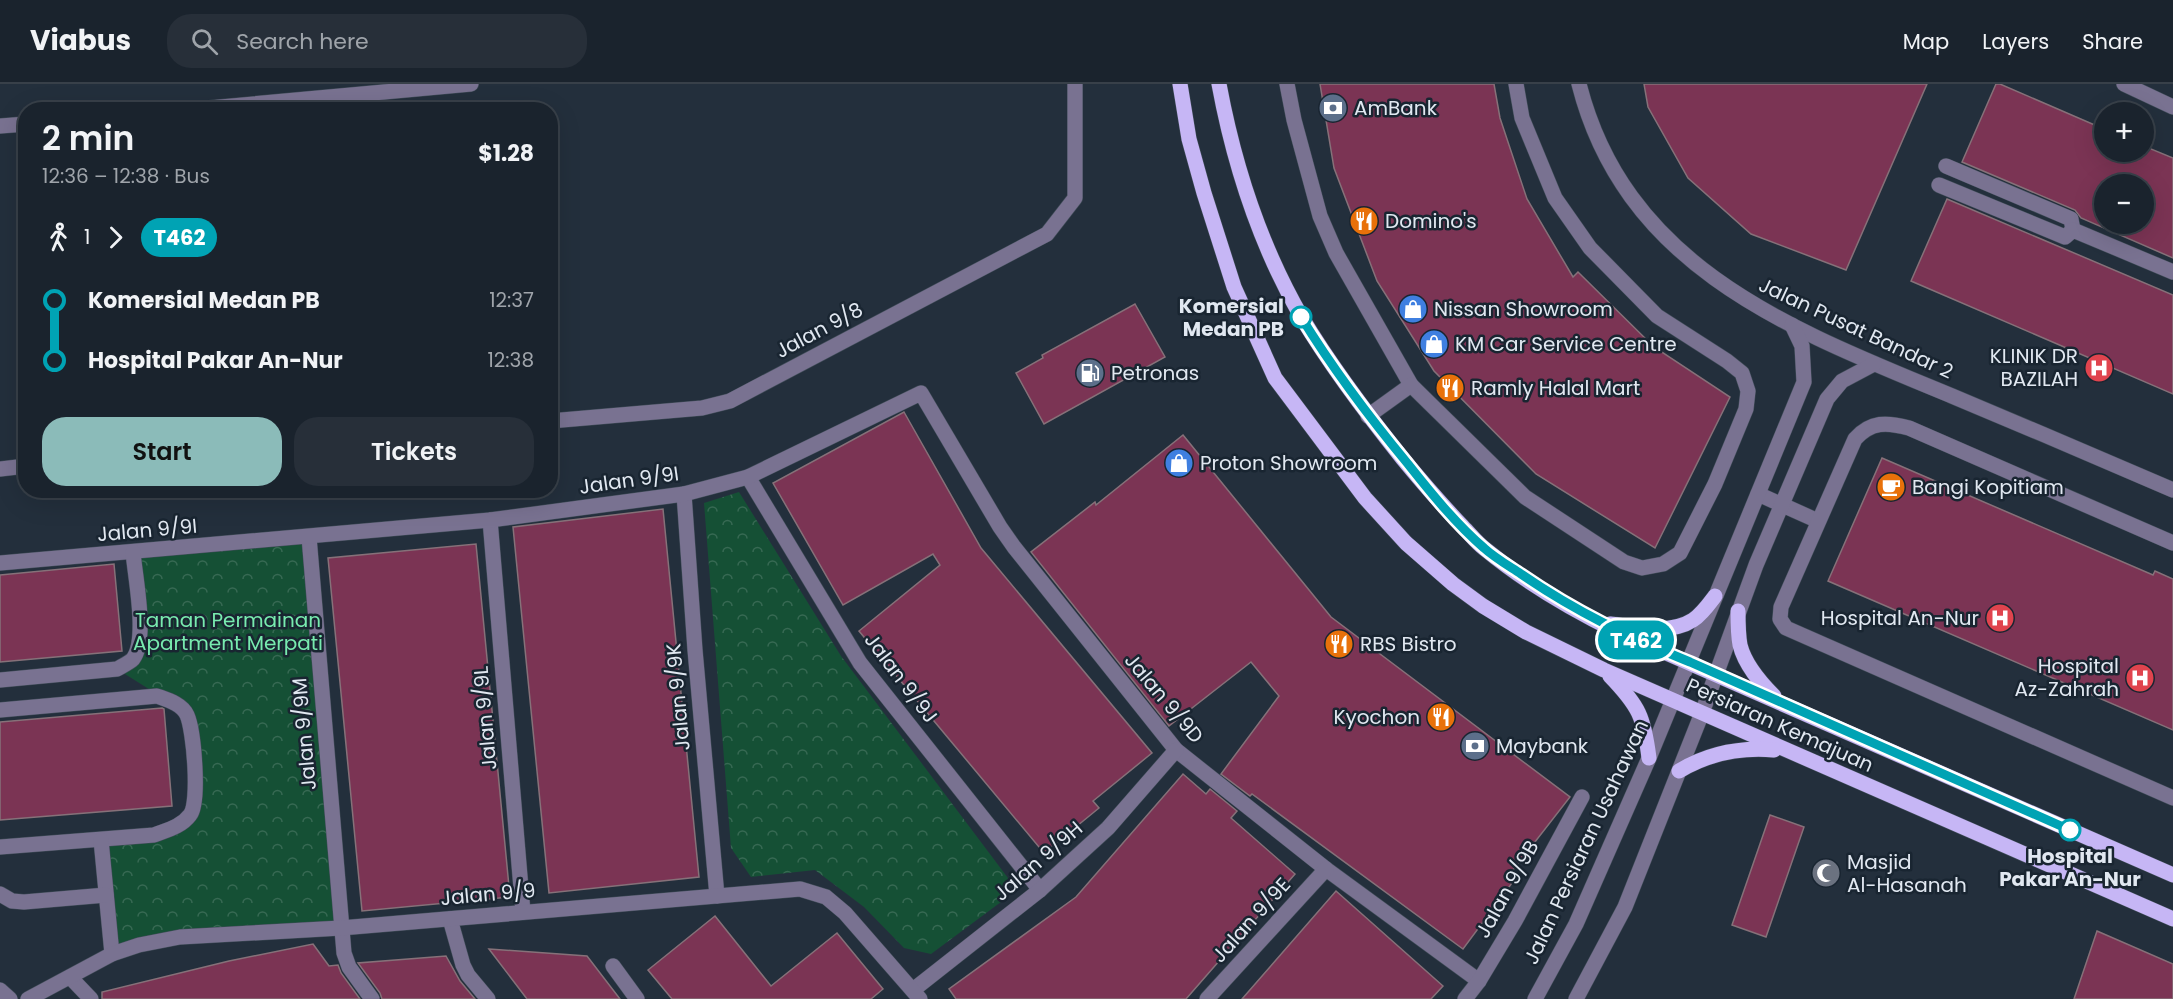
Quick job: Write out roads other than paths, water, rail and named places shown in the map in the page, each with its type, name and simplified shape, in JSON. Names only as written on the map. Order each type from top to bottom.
[{"type":"main road","name":"Persiaran Kemajuan","points":[[1180,84],[1189,139],[1203,193],[1234,287],[1275,378],[1365,498],[1406,543],[1453,584],[1483,606],[1526,632],[1604,670],[2173,919]]},
{"type":"main road","name":"Persiaran Kemajuan","points":[[1219,84],[1227,127],[1257,223],[1301,317],[1368,416],[1434,497],[1484,549],[1598,622],[1641,643],[1690,662],[2173,875]]},
{"type":"main road","points":[[1598,622],[1650,628],[1682,625],[1694,620],[1716,596]]},
{"type":"main road","points":[[1738,611],[1740,645],[1749,666],[1762,684],[1781,702]]},
{"type":"main road","points":[[1604,670],[1622,689],[1642,719],[1649,758]]},
{"type":"main road","points":[[1679,771],[1697,760],[1741,749],[1786,751]]},
{"type":"street","points":[[274,102],[471,84]]},
{"type":"street","name":"Jalan 9/8","points":[[558,421],[702,408],[730,401],[1047,234],[1075,198],[1075,84]]},
{"type":"street","points":[[1287,84],[1310,182],[1328,234],[1374,323],[1411,384],[1525,497],[1624,562],[1642,568],[1663,564],[1680,553],[1715,484],[1746,410],[1749,391],[1742,373],[1657,316],[1590,248],[1555,198],[1522,118],[1516,84]]},
{"type":"street","name":"Jalan Pusat Bandar 2","points":[[1579,84],[1590,123],[1619,178],[1666,239],[1698,267],[1734,293],[1792,325],[1874,364],[2173,490]]},
{"type":"street","points":[[2124,84],[2173,107]]},
{"type":"street","points":[[0,126],[18,125]]},
{"type":"street","points":[[1946,166],[2071,219],[2073,230]]},
{"type":"street","points":[[1939,185],[2065,237],[2073,230]]},
{"type":"street","points":[[2073,230],[2173,272]]},
{"type":"street","name":"Jalan Persiaran Usahawan","points":[[1535,999],[1576,924],[1674,701],[1804,382],[1802,346],[1792,325]]},
{"type":"street","points":[[1576,999],[1624,907],[1702,713],[1738,611],[1827,399],[1842,381],[1874,364]]},
{"type":"street","points":[[1368,416],[1411,384]]},
{"type":"street","name":"Jalan 9/9I","points":[[0,562],[490,520],[684,494],[748,477],[921,393]]},
{"type":"street","name":"Jalan 9/9D","points":[[921,393],[1014,547],[1176,750],[1326,869],[1479,981]]},
{"type":"street","points":[[2173,543],[1909,428],[1895,424],[1879,425],[1864,429],[1855,439],[1781,607],[1780,619],[1786,628],[2173,798]]},
{"type":"street","points":[[0,469],[18,467]]},
{"type":"street","name":"Jalan 9/9J","points":[[748,477],[860,663],[1040,890]]},
{"type":"street","name":"Jalan 9/9K","points":[[684,494],[717,896]]},
{"type":"street","points":[[1758,494],[1818,521]]},
{"type":"street","name":"Jalan 9/9L","points":[[490,520],[523,912]]},
{"type":"street","name":"Jalan 9/9M","points":[[309,537],[344,953],[349,967],[372,999]]},
{"type":"street","points":[[0,680],[117,669],[132,660],[139,646],[140,627],[133,552]]},
{"type":"street","points":[[0,710],[157,696],[175,703],[187,713],[191,730],[197,796],[191,814],[176,827],[154,835],[0,847]]},
{"type":"street","name":"Jalan 9/9H","points":[[917,995],[1040,890],[1108,828],[1176,750]]},
{"type":"street","name":"Jalan 9/9B","points":[[1465,999],[1479,981],[1515,921],[1582,797]]},
{"type":"street","points":[[101,840],[112,954]]},
{"type":"street","name":"Jalan 9/9E","points":[[1207,999],[1326,869]]},
{"type":"street","name":"Jalan 9/9","points":[[27,999],[112,954],[139,945],[180,937],[341,928],[800,889],[826,897],[845,913],[917,995]]},
{"type":"street","points":[[0,894],[12,901],[24,902],[106,895]]},
{"type":"street","points":[[450,919],[462,965],[488,999]]},
{"type":"street","points":[[613,966],[637,999]]},
{"type":"street","points":[[70,977],[91,999]]},
{"type":"street","points":[[0,990],[10,999]]},
{"type":"place","name":"AmBank","points":[[1333,108]]},
{"type":"place","name":"Domino's","points":[[1364,221]]},
{"type":"place","name":"Nissan Showroom","points":[[1413,309]]},
{"type":"place","name":"Komersial Medan PB","points":[[1301,317]]},
{"type":"place","name":"KM Car Service Centre","points":[[1434,344]]},
{"type":"place","name":"KLINIK DR BAZILAH","points":[[2099,368]]},
{"type":"place","name":"Petronas","points":[[1090,373]]},
{"type":"place","name":"Ramly Halal Mart","points":[[1450,388]]},
{"type":"place","name":"Proton Showroom","points":[[1179,463]]},
{"type":"place","name":"Bangi Kopitiam","points":[[1891,487]]},
{"type":"place","name":"Hospital An-Nur","points":[[2000,618]]},
{"type":"place","name":"RBS Bistro","points":[[1339,644]]},
{"type":"place","name":"Hospital Az-Zahrah","points":[[2140,678]]},
{"type":"place","name":"Kyochon","points":[[1441,717]]},
{"type":"place","name":"Maybank","points":[[1475,746]]},
{"type":"place","name":"Hospital Pakar An-Nur","points":[[2070,830]]},
{"type":"place","name":"Masjid Al-Hasanah","points":[[1826,873]]},
{"type":"park label","name":"Taman Permainan Apartment Merpati","points":[[228,632]]}]
